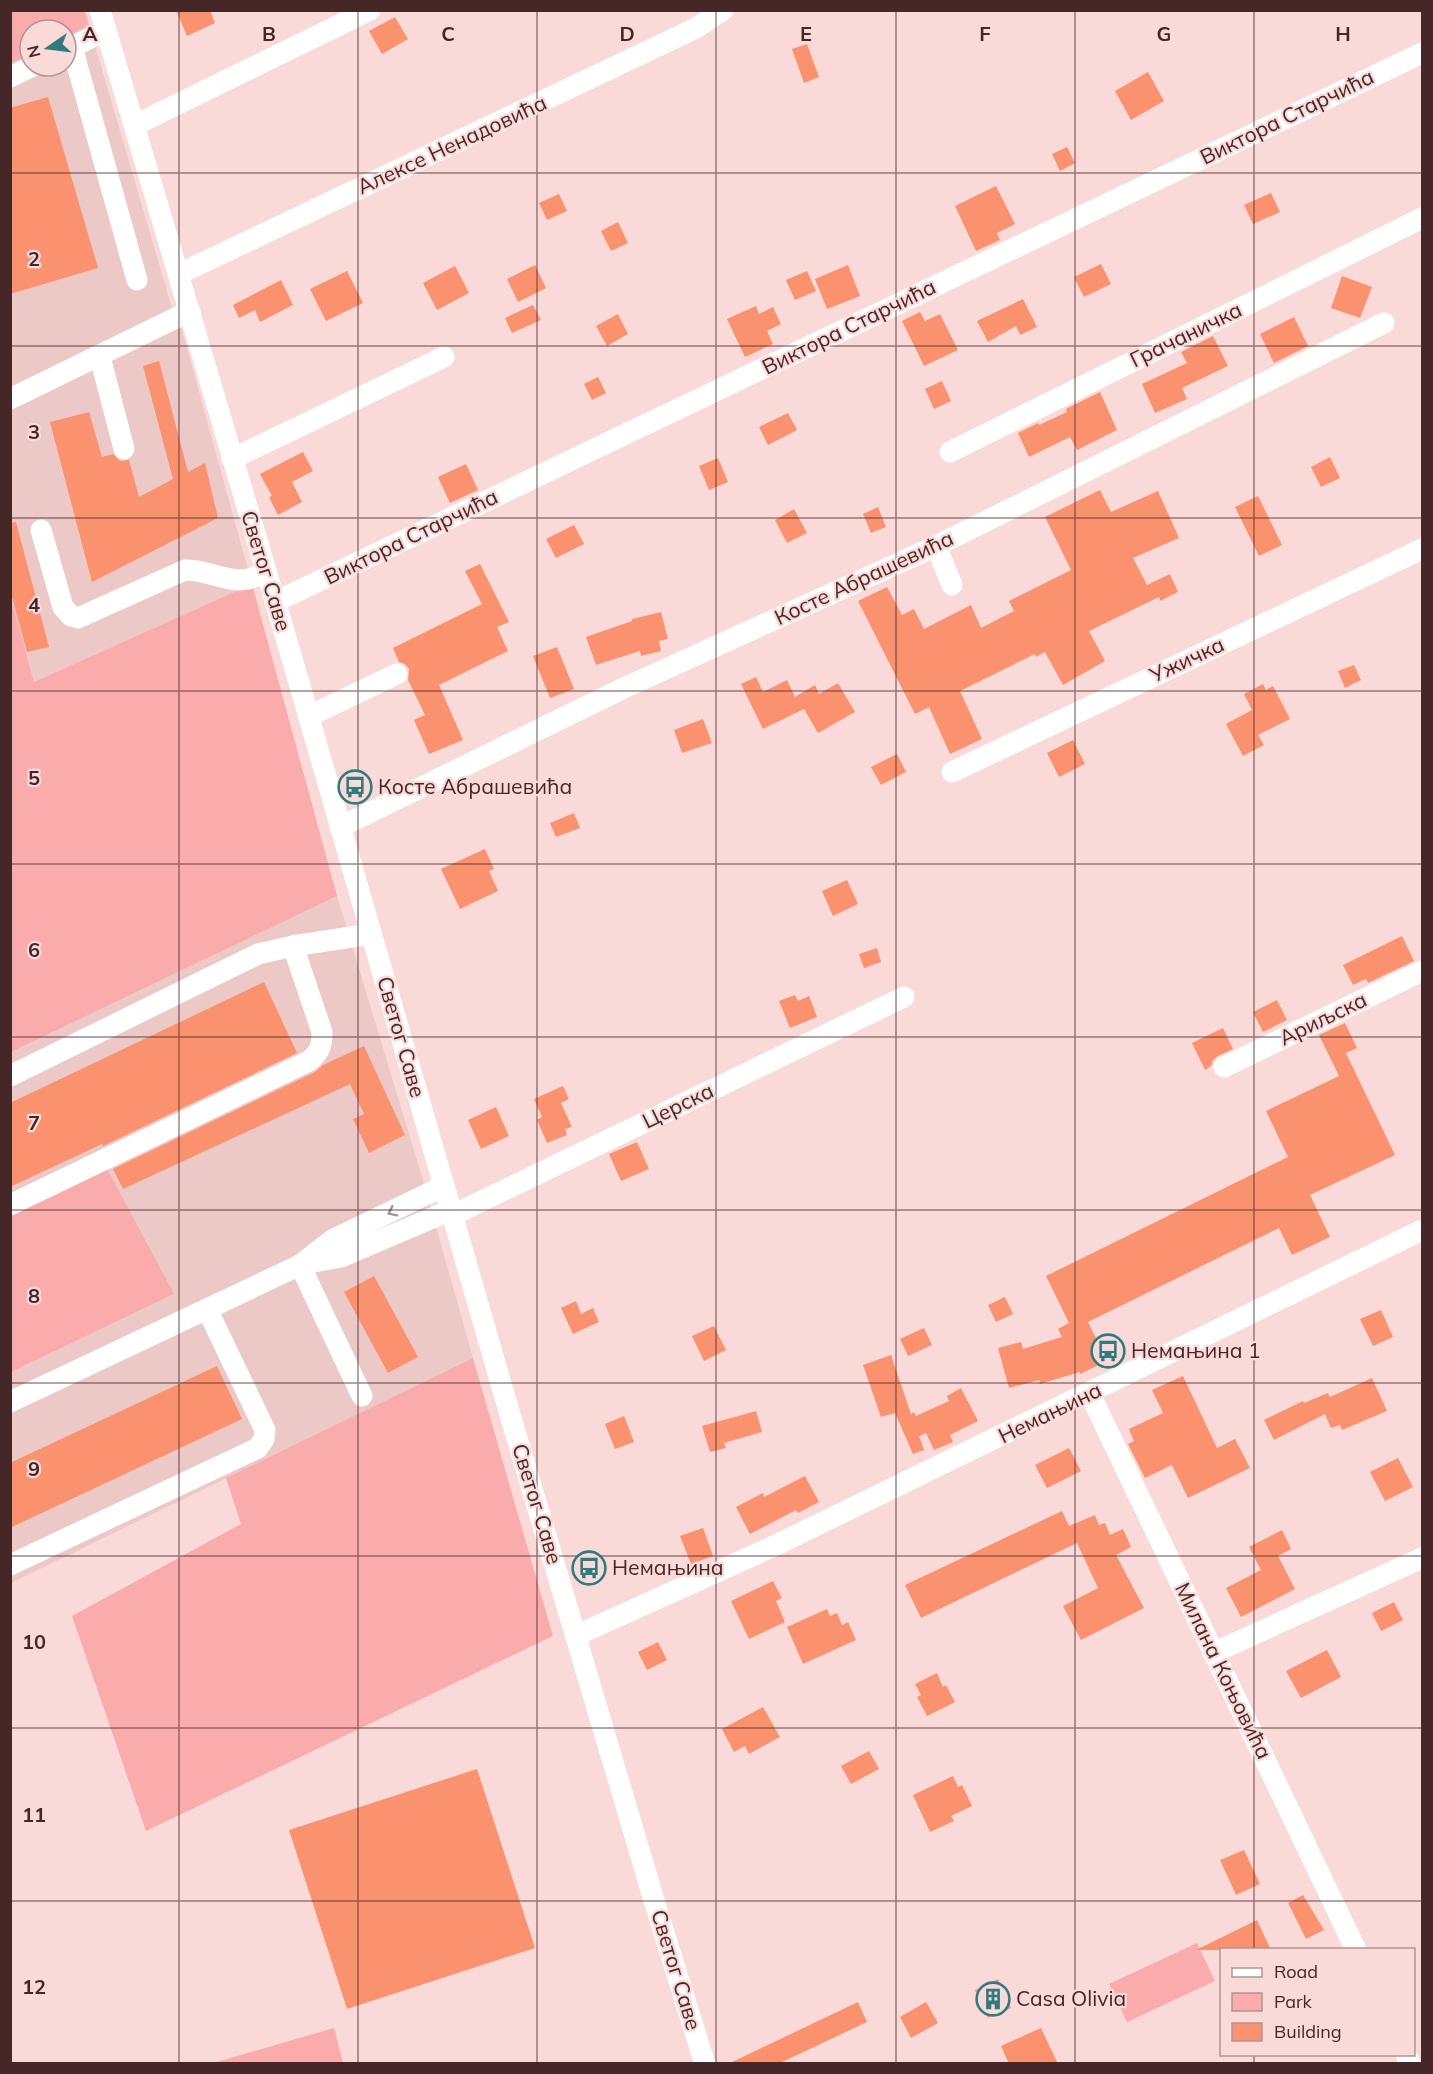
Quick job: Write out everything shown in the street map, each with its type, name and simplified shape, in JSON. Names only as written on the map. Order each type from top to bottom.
[{"type":"street","points":[[135,125],[370,10]]},
{"type":"street","name":"Алексе Ненадовића","points":[[179,274],[696,28],[723,10]]},
{"type":"street","points":[[78,41],[103,20]]},
{"type":"street","name":"Светог Саве","points":[[103,20],[309,716],[444,1186],[656,1907],[705,2064]]},
{"type":"street","name":"Виктора Старчића","points":[[275,602],[1422,53]]},
{"type":"street","points":[[78,78],[137,280]]},
{"type":"street","name":"Грачаничка","points":[[950,452],[1422,218]]},
{"type":"street","points":[[10,399],[190,311]]},
{"type":"street","name":"Косте Абрашевића","points":[[340,827],[624,688],[936,546],[1384,323]]},
{"type":"street","points":[[100,357],[124,449]]},
{"type":"street","points":[[232,459],[444,357]]},
{"type":"street","points":[[40,530],[63,607],[71,616],[78,618],[185,570],[198,570],[234,580],[246,580],[266,572]]},
{"type":"street","points":[[936,546],[952,585]]},
{"type":"street","name":"Ужичка","points":[[952,772],[1422,549]]},
{"type":"street","points":[[309,716],[397,674]]},
{"type":"street","points":[[10,1076],[258,954],[371,934]]},
{"type":"street","points":[[10,1205],[309,1061],[318,1053],[322,1045],[322,1032],[293,946]]},
{"type":"street","name":"Ариљска","points":[[1224,1067],[1422,971]]},
{"type":"street","name":"Церска","points":[[300,1265],[341,1257],[452,1213],[904,997]]},
{"type":"street","points":[[10,1402],[300,1265],[332,1240],[444,1186]]},
{"type":"street","name":"Немањина","points":[[577,1635],[772,1546],[1090,1394],[1422,1230]]},
{"type":"street","points":[[300,1265],[362,1396]]},
{"type":"street","points":[[10,1565],[258,1448],[264,1439],[266,1430],[207,1309]]},
{"type":"street","name":"Милана Коњовића","points":[[1090,1394],[1355,1948]]},
{"type":"street","points":[[1213,1653],[1422,1558]]},
{"type":"shaded area","points":[[89,25],[172,308],[11,387],[10,62],[18,58],[18,78],[78,78],[78,30]]},
{"type":"shaded area","points":[[180,323],[252,584],[34,682],[11,593],[10,406]]},
{"type":"shaded area","points":[[337,896],[422,1177],[473,1358],[11,1583],[11,1372],[174,1294],[11,1211],[11,1052]]},
{"type":"green space","points":[[11,10],[85,11],[89,25],[78,31],[78,18],[18,18],[18,60],[11,63]]},
{"type":"green space","points":[[252,584],[337,896],[11,1052],[10,593],[34,682]]},
{"type":"green space","points":[[105,1165],[174,1294],[11,1372],[11,1211]]},
{"type":"green space","points":[[473,1358],[553,1636],[146,1831],[72,1616],[241,1524],[226,1478]]},
{"type":"green space","points":[[1197,1943],[1215,1981],[1127,2022],[1109,1984]]},
{"type":"green space","points":[[334,2028],[343,2063],[213,2063]]},
{"type":"building","points":[[176,10],[210,10],[215,23],[187,36]]},
{"type":"building","points":[[395,17],[408,39],[382,54],[369,31]]},
{"type":"building","points":[[807,44],[819,77],[804,83],[792,49]]},
{"type":"building","points":[[1148,72],[1164,101],[1131,120],[1115,91]]},
{"type":"building","points":[[48,97],[98,268],[10,294],[10,108]]},
{"type":"building","points":[[1067,147],[1075,163],[1060,171],[1052,154]]},
{"type":"building","points":[[996,186],[1015,224],[997,233],[1000,240],[976,251],[955,206]]},
{"type":"building","points":[[1271,193],[1280,212],[1253,224],[1244,205]]},
{"type":"building","points":[[559,194],[567,211],[547,220],[539,203]]},
{"type":"building","points":[[618,222],[628,243],[611,251],[601,231]]},
{"type":"building","points":[[1101,264],[1111,284],[1084,297],[1074,277]]},
{"type":"building","points":[[535,265],[546,288],[518,302],[507,279]]},
{"type":"building","points":[[848,265],[860,296],[827,309],[815,279]]},
{"type":"building","points":[[455,266],[469,293],[437,310],[423,283]]},
{"type":"building","points":[[347,271],[363,303],[326,321],[310,289]]},
{"type":"building","points":[[807,271],[816,291],[795,300],[786,280]]},
{"type":"building","points":[[1342,276],[1372,287],[1360,318],[1331,308]]},
{"type":"building","points":[[281,280],[293,305],[260,322],[255,310],[239,318],[233,305]]},
{"type":"building","points":[[1023,299],[1037,327],[1020,335],[1016,326],[988,342],[977,321]]},
{"type":"building","points":[[533,305],[541,320],[512,333],[505,318]]},
{"type":"building","points":[[756,306],[759,314],[773,307],[781,324],[767,331],[773,344],[745,357],[727,319]]},
{"type":"building","points":[[920,312],[925,321],[940,314],[958,350],[924,366],[902,321]]},
{"type":"building","points":[[618,314],[628,334],[607,346],[596,326]]},
{"type":"building","points":[[1294,317],[1308,346],[1274,363],[1260,334]]},
{"type":"building","points":[[1213,336],[1228,366],[1182,388],[1187,399],[1155,413],[1142,384],[1187,363],[1181,352]]},
{"type":"building","points":[[159,361],[188,472],[205,463],[218,518],[92,582],[50,422],[89,412],[102,457],[113,454],[120,461],[129,460],[139,497],[173,479],[143,366]]},
{"type":"building","points":[[598,377],[606,393],[592,400],[584,384]]},
{"type":"building","points":[[942,381],[951,401],[934,409],[925,389]]},
{"type":"building","points":[[1100,392],[1117,430],[1077,450],[1070,437],[1029,457],[1018,433],[1067,412],[1066,409]]},
{"type":"building","points":[[788,413],[797,430],[768,445],[759,427]]},
{"type":"building","points":[[303,452],[313,471],[292,482],[302,502],[278,515],[269,497],[272,496],[260,474]]},
{"type":"building","points":[[1330,457],[1340,478],[1321,487],[1311,467]]},
{"type":"building","points":[[718,458],[728,482],[709,490],[699,466]]},
{"type":"building","points":[[466,464],[478,490],[450,503],[438,477]]},
{"type":"building","points":[[1100,490],[1111,512],[1158,491],[1179,538],[1133,558],[1147,585],[1170,574],[1178,592],[1160,601],[1159,597],[1089,631],[1105,661],[1063,685],[1045,652],[1036,657],[1035,654],[960,691],[982,739],[950,754],[929,707],[915,714],[858,601],[887,587],[902,615],[914,609],[924,629],[971,605],[981,628],[1014,611],[1009,601],[1071,570],[1045,517]]},
{"type":"building","points":[[1258,496],[1282,545],[1259,556],[1235,507]]},
{"type":"building","points":[[878,507],[886,527],[871,533],[863,514]]},
{"type":"building","points":[[794,509],[807,533],[787,543],[775,520]]},
{"type":"building","points":[[16,522],[49,647],[27,652],[10,590],[10,523]]},
{"type":"building","points":[[574,525],[584,544],[556,558],[546,539]]},
{"type":"building","points":[[480,564],[509,622],[497,627],[508,651],[439,685],[463,740],[429,754],[414,720],[425,715],[408,680],[409,669],[405,664],[399,662],[393,648],[482,604],[465,571]]},
{"type":"building","points":[[661,612],[668,639],[659,641],[661,651],[641,656],[640,651],[596,665],[586,637],[632,621],[632,619]]},
{"type":"building","points":[[557,647],[574,689],[550,698],[533,656]]},
{"type":"building","points":[[1354,665],[1361,680],[1345,688],[1338,671]]},
{"type":"building","points":[[756,677],[763,692],[787,680],[795,697],[815,685],[819,694],[838,683],[855,712],[818,733],[804,709],[763,729],[741,684]]},
{"type":"building","points":[[1263,684],[1266,690],[1273,686],[1290,719],[1258,735],[1264,745],[1243,756],[1226,724],[1252,710],[1244,694]]},
{"type":"building","points":[[703,719],[712,743],[682,753],[674,730]]},
{"type":"building","points":[[1073,740],[1085,764],[1059,777],[1047,753]]},
{"type":"building","points":[[897,754],[906,772],[881,785],[871,767]]},
{"type":"building","points":[[574,813],[580,828],[556,837],[550,823]]},
{"type":"building","points":[[485,849],[494,869],[489,871],[498,891],[460,909],[441,869]]},
{"type":"building","points":[[847,880],[858,904],[833,916],[822,891]]},
{"type":"building","points":[[1402,936],[1414,961],[1368,983],[1366,979],[1353,985],[1343,965]]},
{"type":"building","points":[[877,948],[881,962],[864,968],[859,954]]},
{"type":"building","points":[[264,982],[297,1053],[103,1146],[102,1144],[10,1187],[10,1103]]},
{"type":"building","points":[[795,995],[798,1001],[809,996],[817,1017],[790,1028],[779,1001]]},
{"type":"building","points":[[1277,1000],[1287,1020],[1263,1032],[1253,1012]]},
{"type":"building","points":[[1345,1023],[1357,1048],[1346,1053],[1395,1155],[1310,1195],[1330,1237],[1292,1255],[1279,1228],[1088,1322],[1107,1361],[1080,1374],[1080,1372],[1040,1384],[1039,1380],[1009,1388],[998,1348],[1021,1342],[1023,1349],[1062,1337],[1058,1329],[1069,1323],[1046,1276],[1288,1157],[1266,1111],[1339,1076],[1319,1035]]},
{"type":"building","points":[[1223,1028],[1233,1049],[1218,1056],[1205,1070],[1192,1043]]},
{"type":"building","points":[[364,1046],[405,1135],[369,1153],[353,1119],[364,1114],[350,1084],[123,1189],[113,1169]]},
{"type":"building","points":[[563,1086],[569,1099],[561,1103],[572,1127],[565,1129],[567,1135],[547,1143],[537,1120],[542,1117],[534,1099]]},
{"type":"building","points":[[496,1107],[509,1136],[481,1149],[468,1120]]},
{"type":"building","points":[[637,1142],[649,1169],[621,1181],[609,1154]]},
{"type":"building","points":[[374,1276],[418,1357],[388,1373],[344,1292]]},
{"type":"building","points":[[1005,1297],[1013,1314],[996,1322],[988,1305]]},
{"type":"building","points":[[576,1301],[581,1314],[593,1308],[599,1322],[573,1334],[561,1308]]},
{"type":"building","points":[[1381,1310],[1393,1337],[1373,1346],[1360,1319]]},
{"type":"building","points":[[714,1326],[726,1350],[704,1361],[692,1336]]},
{"type":"building","points":[[924,1328],[932,1345],[908,1356],[900,1339]]},
{"type":"building","points":[[891,1355],[911,1414],[914,1412],[916,1416],[949,1401],[947,1396],[961,1388],[978,1421],[950,1435],[953,1442],[934,1450],[926,1433],[919,1436],[924,1450],[913,1454],[895,1413],[881,1417],[863,1365]]},
{"type":"building","points":[[217,1366],[242,1419],[10,1528],[10,1463]]},
{"type":"building","points":[[1183,1376],[1217,1448],[1235,1439],[1250,1468],[1188,1498],[1172,1465],[1145,1478],[1128,1444],[1134,1441],[1129,1429],[1163,1413],[1152,1390]]},
{"type":"building","points":[[1372,1378],[1387,1411],[1342,1430],[1340,1425],[1331,1428],[1325,1414],[1274,1440],[1264,1420],[1303,1401],[1304,1403],[1328,1393],[1330,1397]]},
{"type":"building","points":[[756,1411],[762,1432],[724,1443],[726,1448],[710,1452],[702,1426]]},
{"type":"building","points":[[624,1416],[634,1442],[615,1449],[605,1424]]},
{"type":"building","points":[[1069,1448],[1081,1471],[1047,1488],[1035,1465]]},
{"type":"building","points":[[1398,1458],[1413,1487],[1385,1501],[1370,1472]]},
{"type":"building","points":[[805,1476],[819,1502],[798,1513],[796,1510],[750,1534],[736,1507],[763,1493],[764,1497]]},
{"type":"building","points":[[1062,1511],[1069,1526],[1095,1515],[1099,1525],[1105,1523],[1110,1535],[1123,1529],[1131,1547],[1116,1555],[1144,1608],[1081,1640],[1063,1606],[1098,1588],[1077,1543],[921,1618],[905,1585]]},
{"type":"building","points":[[703,1528],[713,1556],[691,1564],[680,1536]]},
{"type":"building","points":[[1282,1530],[1291,1549],[1278,1556],[1295,1589],[1241,1617],[1226,1588],[1261,1570],[1249,1547]]},
{"type":"building","points":[[773,1581],[782,1598],[776,1601],[785,1622],[749,1639],[731,1601]]},
{"type":"building","points":[[1394,1602],[1403,1620],[1381,1631],[1372,1613]]},
{"type":"building","points":[[827,1609],[830,1616],[837,1613],[842,1625],[848,1622],[856,1640],[803,1664],[787,1627]]},
{"type":"building","points":[[658,1642],[667,1660],[647,1670],[638,1652]]},
{"type":"building","points":[[1327,1650],[1341,1677],[1301,1698],[1286,1671]]},
{"type":"building","points":[[937,1673],[943,1687],[946,1685],[955,1702],[927,1716],[917,1697],[921,1695],[915,1684]]},
{"type":"building","points":[[763,1707],[780,1737],[749,1754],[745,1746],[734,1752],[722,1729]]},
{"type":"building","points":[[869,1751],[879,1769],[851,1784],[841,1766]]},
{"type":"building","points":[[477,1769],[535,1948],[347,2009],[289,1830]]},
{"type":"building","points":[[953,1776],[958,1787],[962,1785],[972,1806],[951,1816],[954,1821],[930,1832],[913,1795]]},
{"type":"building","points":[[1244,1850],[1260,1884],[1236,1895],[1220,1860]]},
{"type":"building","points":[[1303,1895],[1324,1930],[1306,1939],[1288,1903]]},
{"type":"building","points":[[1257,1920],[1270,1948],[1220,1948],[1220,1950],[1196,1950]]},
{"type":"building","name":"Casa Olivia","points":[[998,1979],[1011,2008],[988,2018],[975,1990]]},
{"type":"building","points":[[858,2002],[867,2022],[778,2064],[728,2064]]},
{"type":"building","points":[[926,2002],[938,2023],[911,2038],[900,2017]]},
{"type":"building","points":[[1041,2028],[1058,2064],[1009,2064],[1001,2046]]},
{"type":"place","name":"Косте Абрашевића","points":[[355,787]]},
{"type":"place","name":"Немањина 1","points":[[1108,1351]]},
{"type":"place","name":"Немањина","points":[[589,1568]]},
{"type":"place","name":"Casa Olivia","points":[[993,1999]]}]
